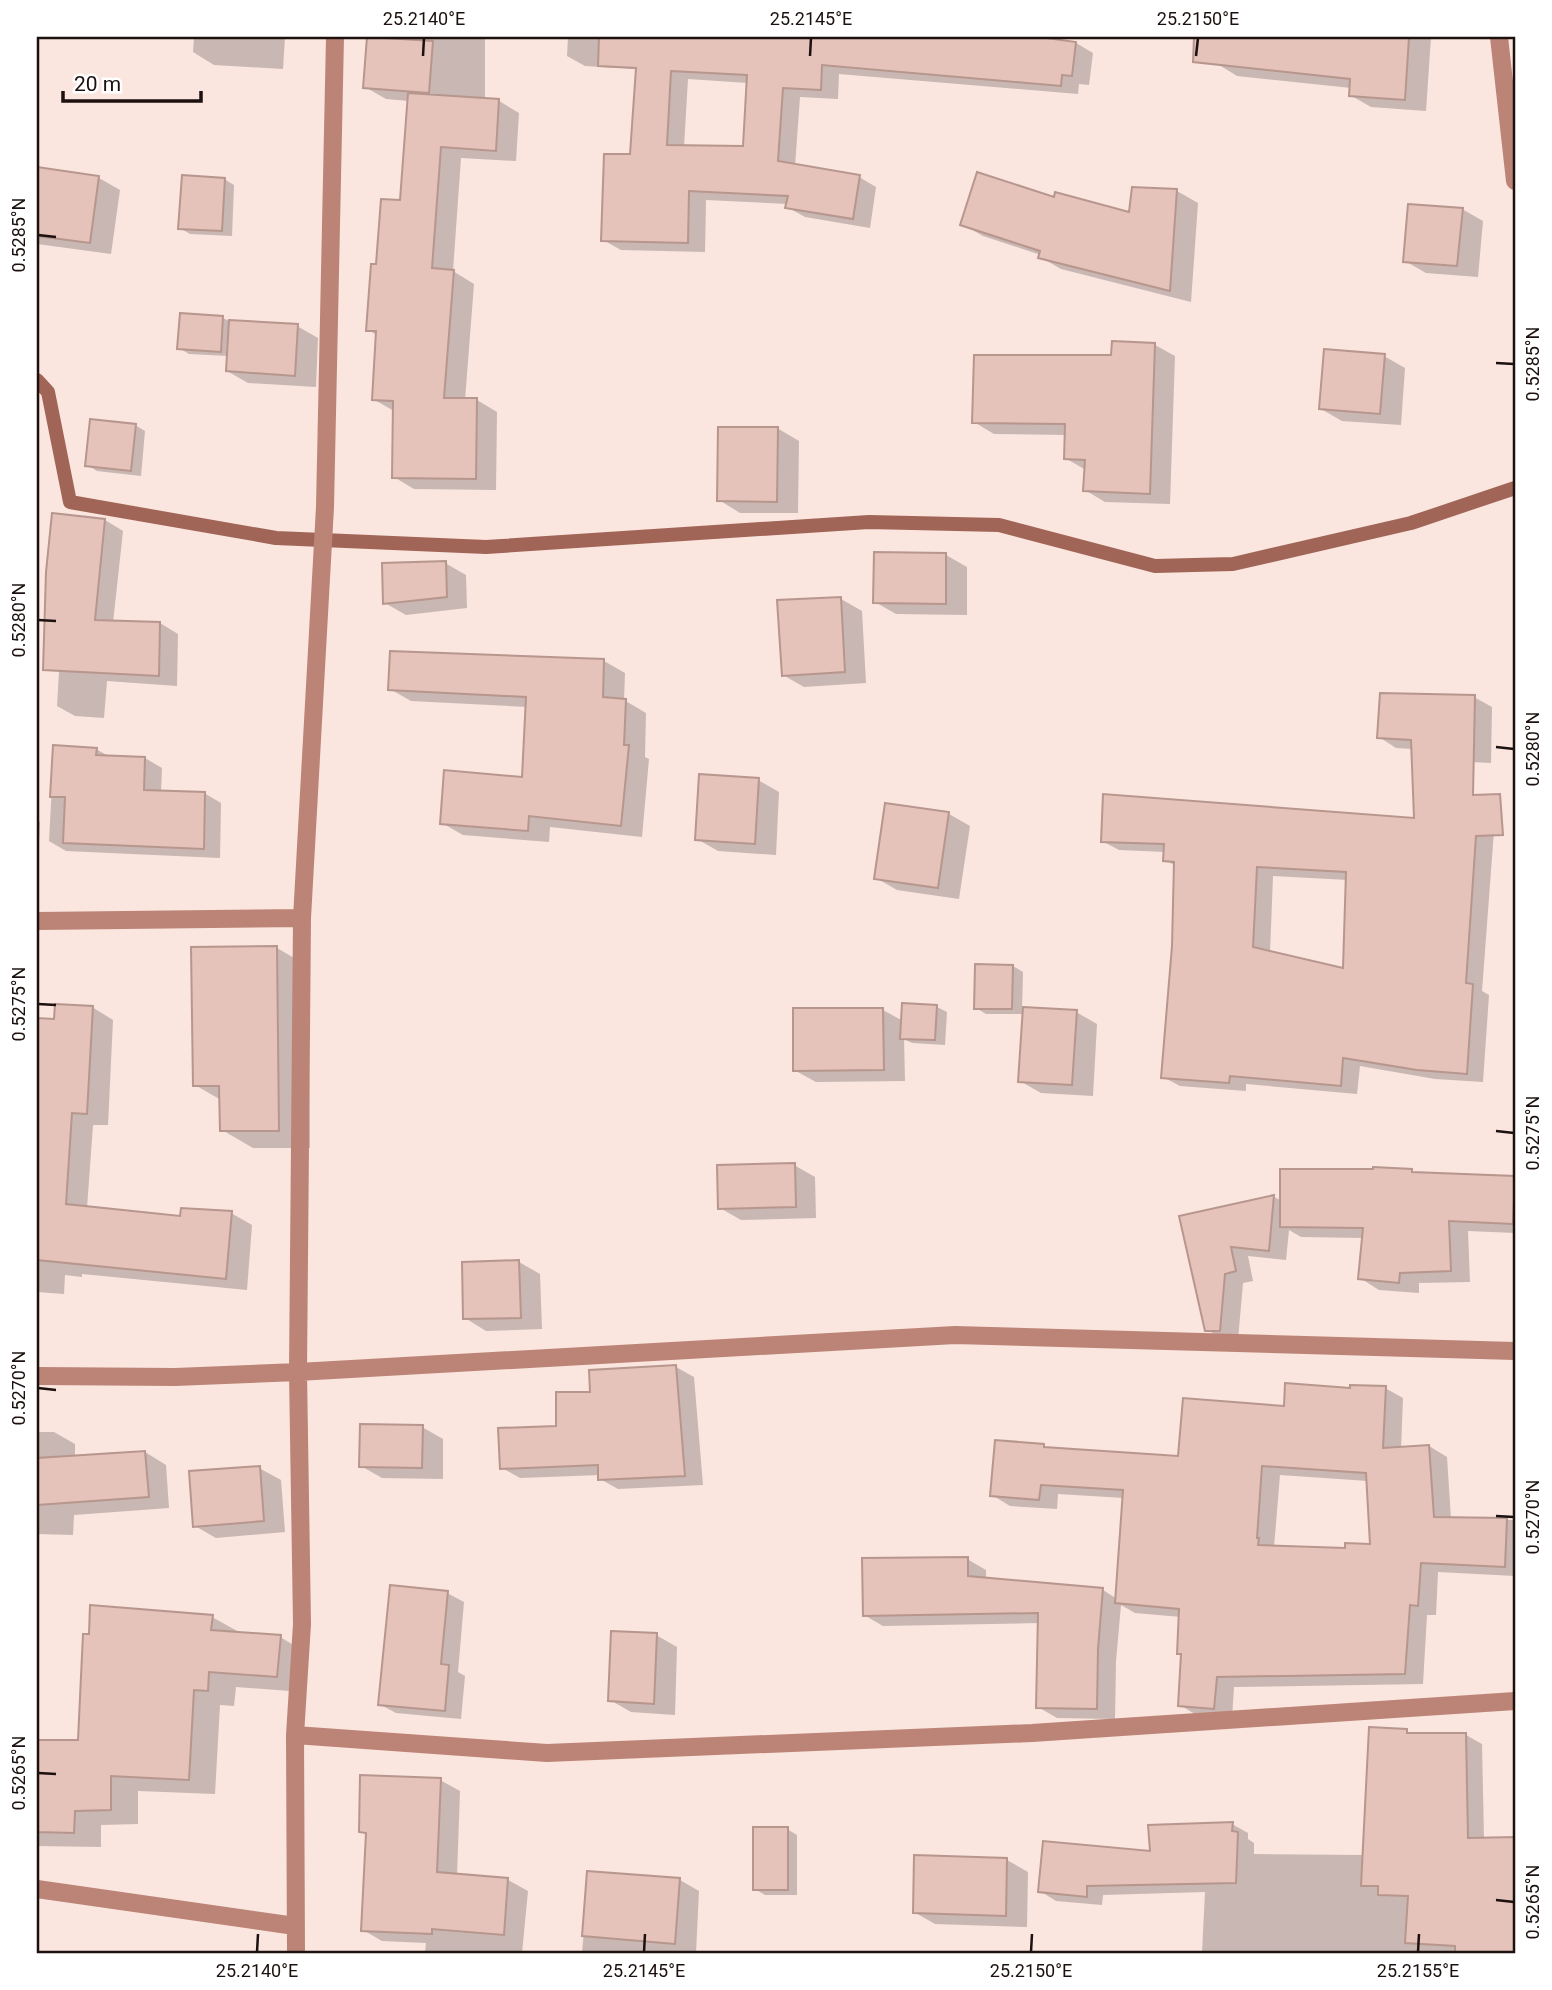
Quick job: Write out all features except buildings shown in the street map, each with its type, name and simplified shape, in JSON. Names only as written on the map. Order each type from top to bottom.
[{"type":"street","points":[[296,1953],[295,1735],[302,1624],[298,1372],[302,918],[325,507],[335,37]]},
{"type":"street","points":[[1499,37],[1515,181]]},
{"type":"street","points":[[37,921],[302,918]]},
{"type":"street","points":[[37,1376],[175,1377],[298,1372],[955,1335],[1515,1352]]},
{"type":"street","points":[[295,1735],[547,1753],[1032,1733],[1515,1701]]},
{"type":"street","points":[[37,1889],[295,1926]]},
{"type":"waterway","points":[[37,380],[48,392],[70,502],[276,538],[486,547],[869,522],[999,525],[1155,566],[1233,564],[1411,523],[1515,488]]}]
